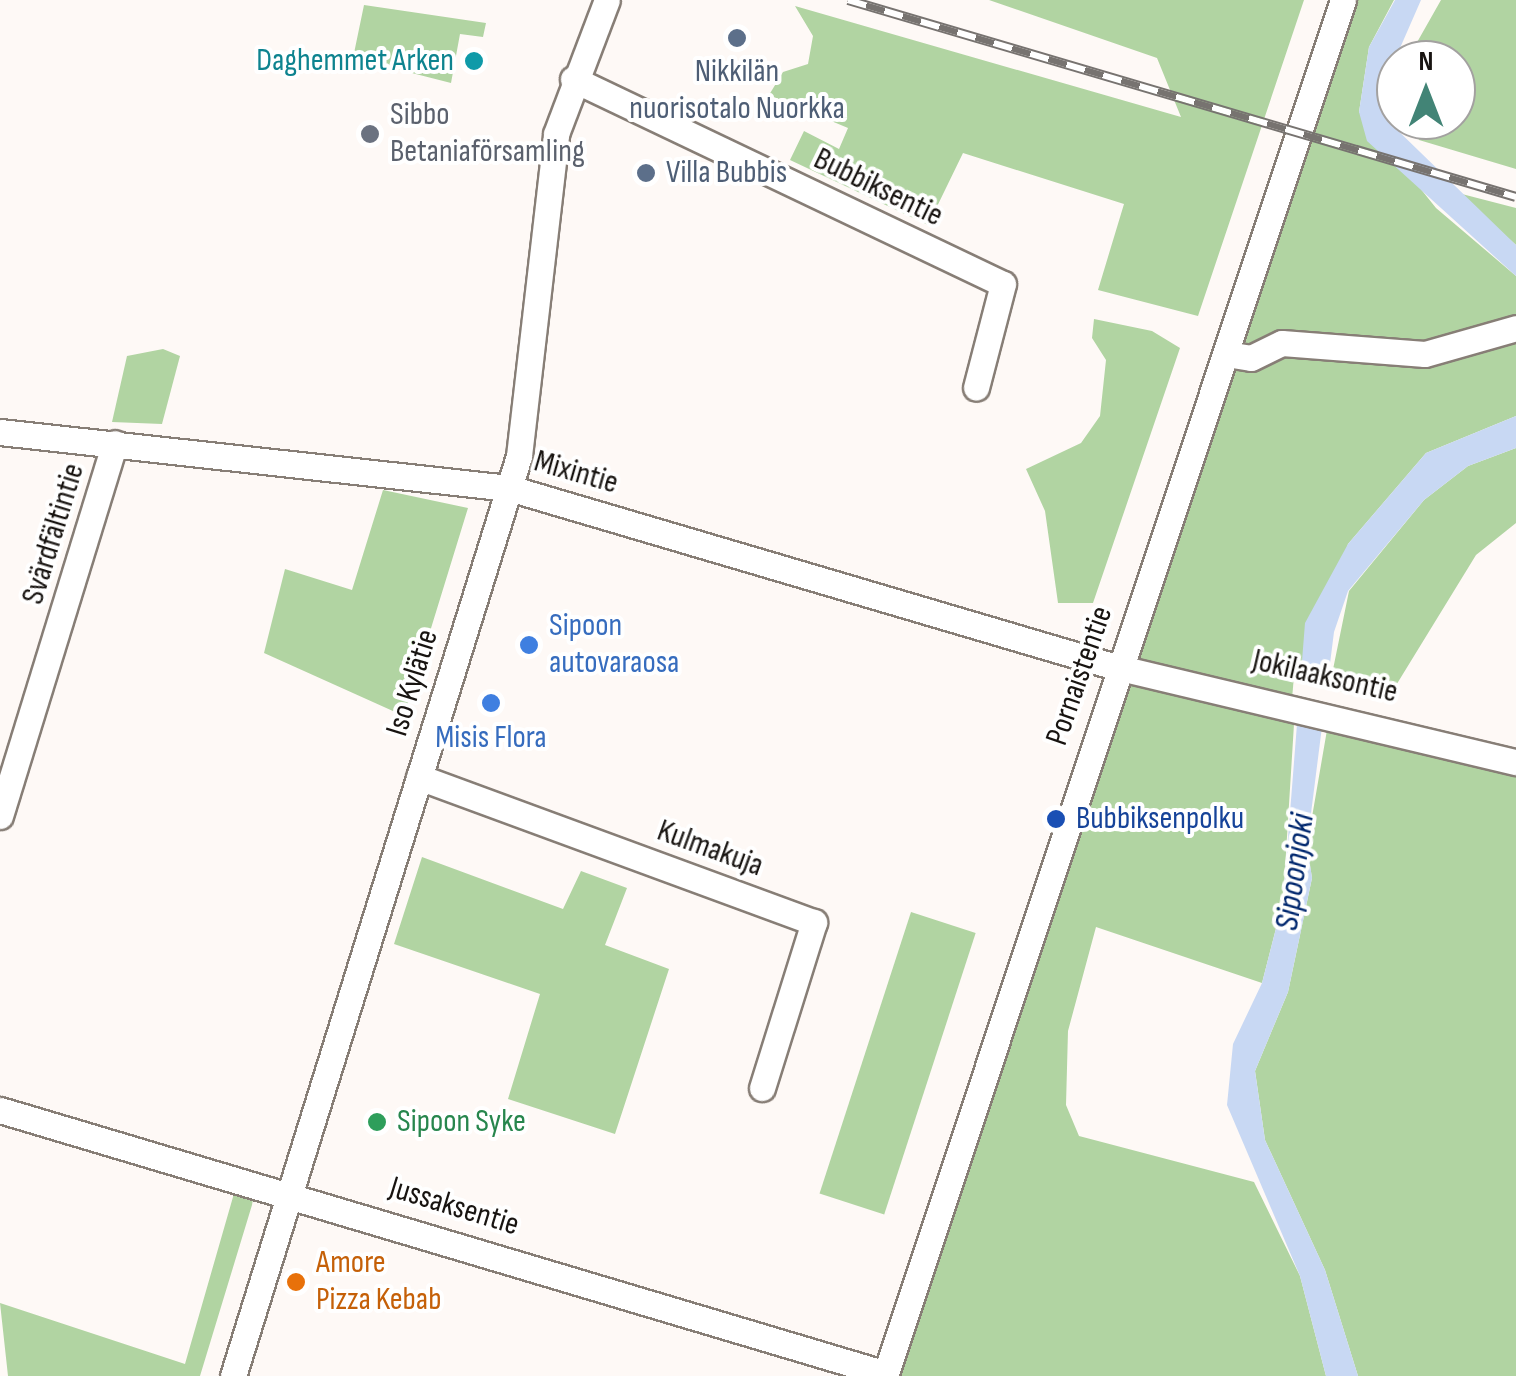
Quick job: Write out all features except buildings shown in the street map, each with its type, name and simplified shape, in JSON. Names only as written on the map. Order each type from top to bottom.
[{"type":"street","name":"Iso Kylätie","points":[[233,1376],[509,488],[556,134],[573,79],[607,0]]},
{"type":"street","name":"Pornaistentie","points":[[885,1375],[1116,666],[1226,354],[1343,0]]},
{"type":"street","name":"Bubbiksentie","points":[[573,79],[1003,284],[976,388]]},
{"type":"street","points":[[1226,354],[1250,358],[1282,343],[1425,354],[1516,328]]},
{"type":"street","name":"Mixintie","points":[[0,432],[509,488],[1116,666]]},
{"type":"street","name":"Svärdfältintie","points":[[0,816],[115,443]]},
{"type":"street","name":"Jokilaaksontie","points":[[1116,666],[1383,724],[1516,762]]},
{"type":"street","name":"Kulmakuja","points":[[419,777],[814,922],[762,1088]]},
{"type":"street","name":"Jussaksentie","points":[[0,1110],[290,1190],[885,1375]]},
{"type":"green space","points":[[989,0],[1304,0],[1198,316],[1098,290],[1124,204],[963,153],[928,225],[790,160],[804,131],[839,149],[848,128],[769,95],[783,72],[808,64],[813,36],[795,6],[1181,117],[1157,58]]},
{"type":"green space","points":[[1343,0],[1394,0],[1369,47],[1359,112],[1376,133],[1376,140],[1381,140],[1436,208],[1516,276],[1516,416],[1426,453],[1348,544],[1295,708],[1283,901],[1262,983],[1096,927],[1068,1031],[1066,1105],[1079,1136],[1254,1182],[1300,1276],[1326,1376],[889,1376]]},
{"type":"green space","points":[[1441,0],[1516,0],[1516,169],[1419,140],[1476,140],[1476,40],[1418,40]]},
{"type":"green space","points":[[364,5],[486,23],[483,37],[460,34],[451,83],[353,58]]},
{"type":"green space","points":[[1458,193],[1516,208],[1516,245]]},
{"type":"green space","points":[[1094,319],[1152,331],[1180,348],[1093,603],[1058,603],[1045,511],[1026,469],[1081,443],[1100,416],[1106,360],[1092,338]]},
{"type":"green space","points":[[163,349],[180,356],[162,424],[112,422],[127,356]]},
{"type":"green space","points":[[1516,448],[1516,523],[1476,555],[1387,700],[1329,689],[1349,591],[1424,500],[1468,466]]},
{"type":"green space","points":[[383,490],[468,508],[404,716],[264,653],[285,569],[352,590]]},
{"type":"green space","points":[[1327,730],[1516,762],[1516,1376],[1358,1376],[1325,1270],[1265,1140],[1255,1071],[1288,992],[1312,878],[1307,846]]},
{"type":"green space","points":[[422,857],[563,909],[581,871],[627,888],[605,945],[669,969],[615,1134],[508,1099],[540,994],[394,944]]},
{"type":"green space","points":[[911,912],[976,933],[884,1215],[820,1194]]},
{"type":"green space","points":[[235,1190],[254,1193],[252,1205],[200,1376],[8,1376],[0,1303],[185,1364]]},
{"type":"water","points":[[1395,0],[1421,0],[1404,40],[1376,40],[1376,140],[1408,140],[1516,245],[1516,276],[1367,141],[1359,112],[1369,47]]},
{"type":"water","name":"Sipoonjoki","points":[[1516,416],[1516,448],[1468,466],[1424,500],[1348,591],[1334,632],[1307,845],[1312,878],[1288,992],[1255,1071],[1265,1140],[1325,1270],[1358,1376],[1326,1376],[1300,1276],[1227,1105],[1233,1044],[1262,983],[1283,901],[1305,623],[1348,544],[1426,453]]},
{"type":"pier","points":[[1294,676],[1334,687],[1332,731],[1290,722]]},
{"type":"railway","points":[[848,0],[1516,197]]},
{"type":"place","name":"Nikkilän nuorisotalo Nuorkka","points":[[737,38]]},
{"type":"place","name":"Daghemmet Arken","points":[[474,61]]},
{"type":"place","name":"Sibbo Betaniaförsamling","points":[[370,134]]},
{"type":"place","name":"Villa Bubbis","points":[[646,173]]},
{"type":"place","name":"Sipoon autovaraosa","points":[[529,645]]},
{"type":"place","name":"Misis Flora","points":[[491,703]]},
{"type":"place","name":"Bubbiksenpolku","points":[[1056,819]]},
{"type":"place","name":"Sipoon Syke","points":[[377,1122]]},
{"type":"place","name":"Amore Pizza Kebab","points":[[296,1282]]}]
